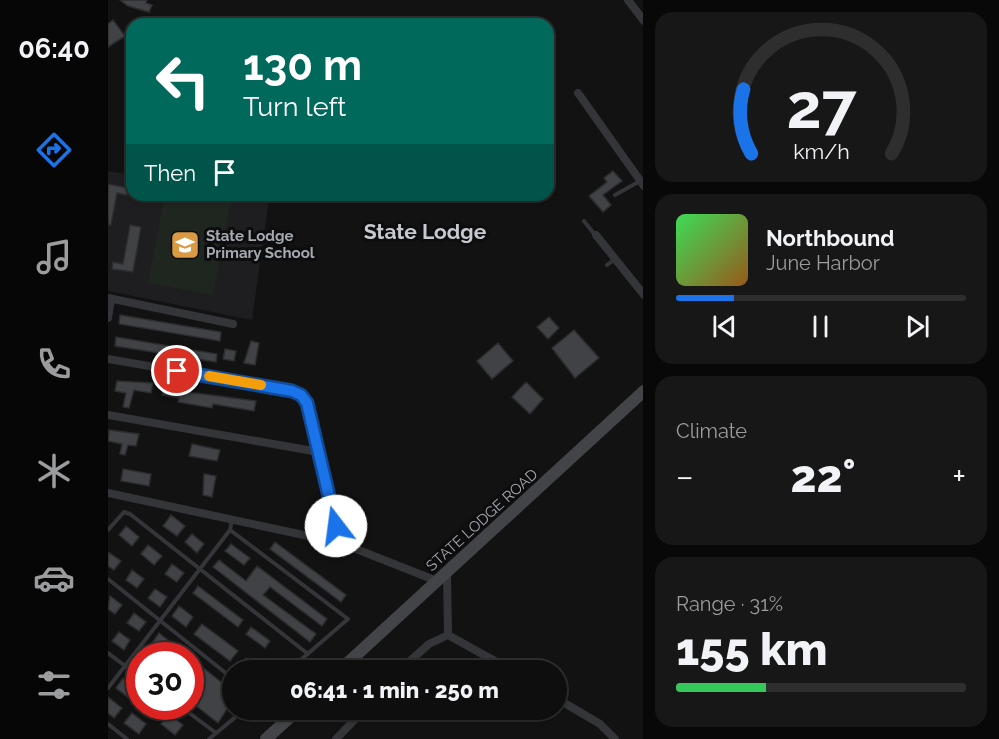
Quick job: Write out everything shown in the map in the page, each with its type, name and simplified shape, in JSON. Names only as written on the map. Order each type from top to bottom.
[{"type":"street","points":[[628,0],[643,20]]},
{"type":"street","points":[[578,93],[642,184]]},
{"type":"street","points":[[596,235],[643,294]]},
{"type":"street","points":[[108,318],[110,298],[233,324]]},
{"type":"street","points":[[108,359],[292,391],[301,395],[307,403],[341,543]]},
{"type":"street","name":"STATE LODGE ROAD","points":[[351,660],[643,393]]},
{"type":"street","points":[[108,415],[319,452]]},
{"type":"street","points":[[108,493],[341,543],[442,577],[448,635]]},
{"type":"street","points":[[410,660],[448,635]]},
{"type":"street","points":[[448,635],[493,660]]},
{"type":"street","points":[[567,704],[600,724],[615,739]]},
{"type":"street","points":[[266,739],[287,720]]},
{"type":"street","points":[[336,739],[354,720]]},
{"type":"lane","points":[[615,195],[642,184]]},
{"type":"lane","points":[[584,221],[596,235]]},
{"type":"lane","points":[[607,265],[615,259]]},
{"type":"lane","points":[[108,530],[119,515],[124,512],[130,514],[308,654]]},
{"type":"lane","points":[[145,642],[230,530],[232,518]]},
{"type":"lane","points":[[230,530],[348,620],[301,660]]},
{"type":"lane","points":[[108,579],[222,670]]},
{"type":"lane","points":[[108,653],[126,666],[108,688]]},
{"type":"lane","points":[[199,720],[216,733]]},
{"type":"lane","points":[[209,739],[232,720]]},
{"type":"lane","points":[[108,724],[127,739]]},
{"type":"shaded area","name":"State Lodge Primary School","points":[[108,171],[126,174],[126,201],[269,201],[252,320],[108,291]]},
{"type":"shaded area","points":[[164,201],[231,201],[213,295],[148,283]]},
{"type":"building","points":[[120,0],[147,0],[146,3],[152,5],[149,12],[128,6]]},
{"type":"building","points":[[113,20],[125,36],[108,47],[108,24]]},
{"type":"building","points":[[613,171],[622,181],[603,195],[611,205],[603,212],[589,196],[607,182],[604,178]]},
{"type":"building","points":[[108,184],[126,188],[126,195],[117,193],[111,225],[108,225]]},
{"type":"building","points":[[130,225],[141,227],[133,272],[112,269],[113,262],[123,264]]},
{"type":"building","points":[[120,315],[221,332],[220,341],[119,324]]},
{"type":"building","points":[[549,317],[559,328],[548,339],[537,327]]},
{"type":"building","points":[[574,330],[599,358],[575,378],[552,348]]},
{"type":"building","points":[[116,337],[217,354],[216,362],[115,346]]},
{"type":"building","points":[[251,341],[259,343],[255,365],[244,363]]},
{"type":"building","points":[[498,343],[513,361],[492,379],[477,361]]},
{"type":"building","points":[[225,349],[236,351],[234,361],[223,359]]},
{"type":"building","points":[[117,381],[153,383],[151,393],[134,390],[129,408],[123,407],[126,393],[115,391]]},
{"type":"building","points":[[526,382],[543,399],[530,414],[512,397]]},
{"type":"building","points":[[164,385],[174,386],[173,390],[256,401],[254,411],[213,404],[212,408],[178,402],[179,398],[162,395]]},
{"type":"building","points":[[109,430],[139,434],[136,446],[128,445],[125,455],[120,454],[122,444],[108,441]]},
{"type":"building","points":[[192,444],[220,450],[217,461],[189,456]]},
{"type":"building","points":[[123,469],[151,474],[149,486],[121,481]]},
{"type":"building","points":[[204,474],[216,476],[212,497],[203,495]]},
{"type":"building","points":[[171,515],[185,526],[177,536],[163,526]]},
{"type":"building","points":[[126,526],[139,537],[132,546],[119,535]]},
{"type":"building","points":[[192,534],[204,544],[197,553],[185,542]]},
{"type":"building","points":[[275,542],[346,595],[341,602],[270,549]]},
{"type":"building","points":[[231,544],[250,558],[244,565],[225,551]]},
{"type":"building","points":[[148,545],[162,556],[154,565],[141,554]]},
{"type":"building","points":[[108,552],[121,561],[114,570],[108,566]]},
{"type":"building","points":[[219,560],[246,581],[257,566],[327,619],[322,626],[270,587],[263,595],[316,634],[310,642],[213,567]]},
{"type":"building","points":[[172,564],[184,573],[177,582],[165,574]]},
{"type":"building","points":[[132,570],[144,579],[137,588],[126,580]]},
{"type":"building","points":[[198,586],[243,620],[238,627],[193,593]]},
{"type":"building","points":[[155,589],[167,597],[160,607],[148,598]]},
{"type":"building","points":[[110,596],[122,605],[115,614],[108,609]]},
{"type":"building","points":[[179,606],[193,617],[186,627],[172,616]]},
{"type":"building","points":[[134,613],[146,622],[139,631],[127,623]]},
{"type":"building","points":[[202,624],[238,651],[229,660],[194,634]]},
{"type":"building","points":[[251,627],[270,641],[265,648],[246,634]]},
{"type":"building","points":[[119,632],[130,640],[126,642],[124,650],[112,641]]},
{"type":"building","points":[[159,633],[170,642],[153,642]]},
{"type":"building","points":[[204,668],[222,683],[222,717],[218,723],[204,712]]},
{"type":"building","points":[[123,678],[126,680],[126,696],[116,688]]},
{"type":"building","points":[[108,697],[122,708],[114,718],[108,713]]},
{"type":"building","points":[[126,720],[141,720],[146,724],[139,734],[124,723]]},
{"type":"building","points":[[164,720],[177,720],[183,725],[175,735],[161,724]]},
{"type":"slow traffic","points":[[209,376],[261,385]]},
{"type":"place","name":"State Lodge Primary School","points":[[185,245]]},
{"type":"district","name":"State Lodge","points":[[425,232]]},
{"type":"route","points":[[177,371],[292,391],[301,395],[307,403],[314,427],[336,526]]}]
